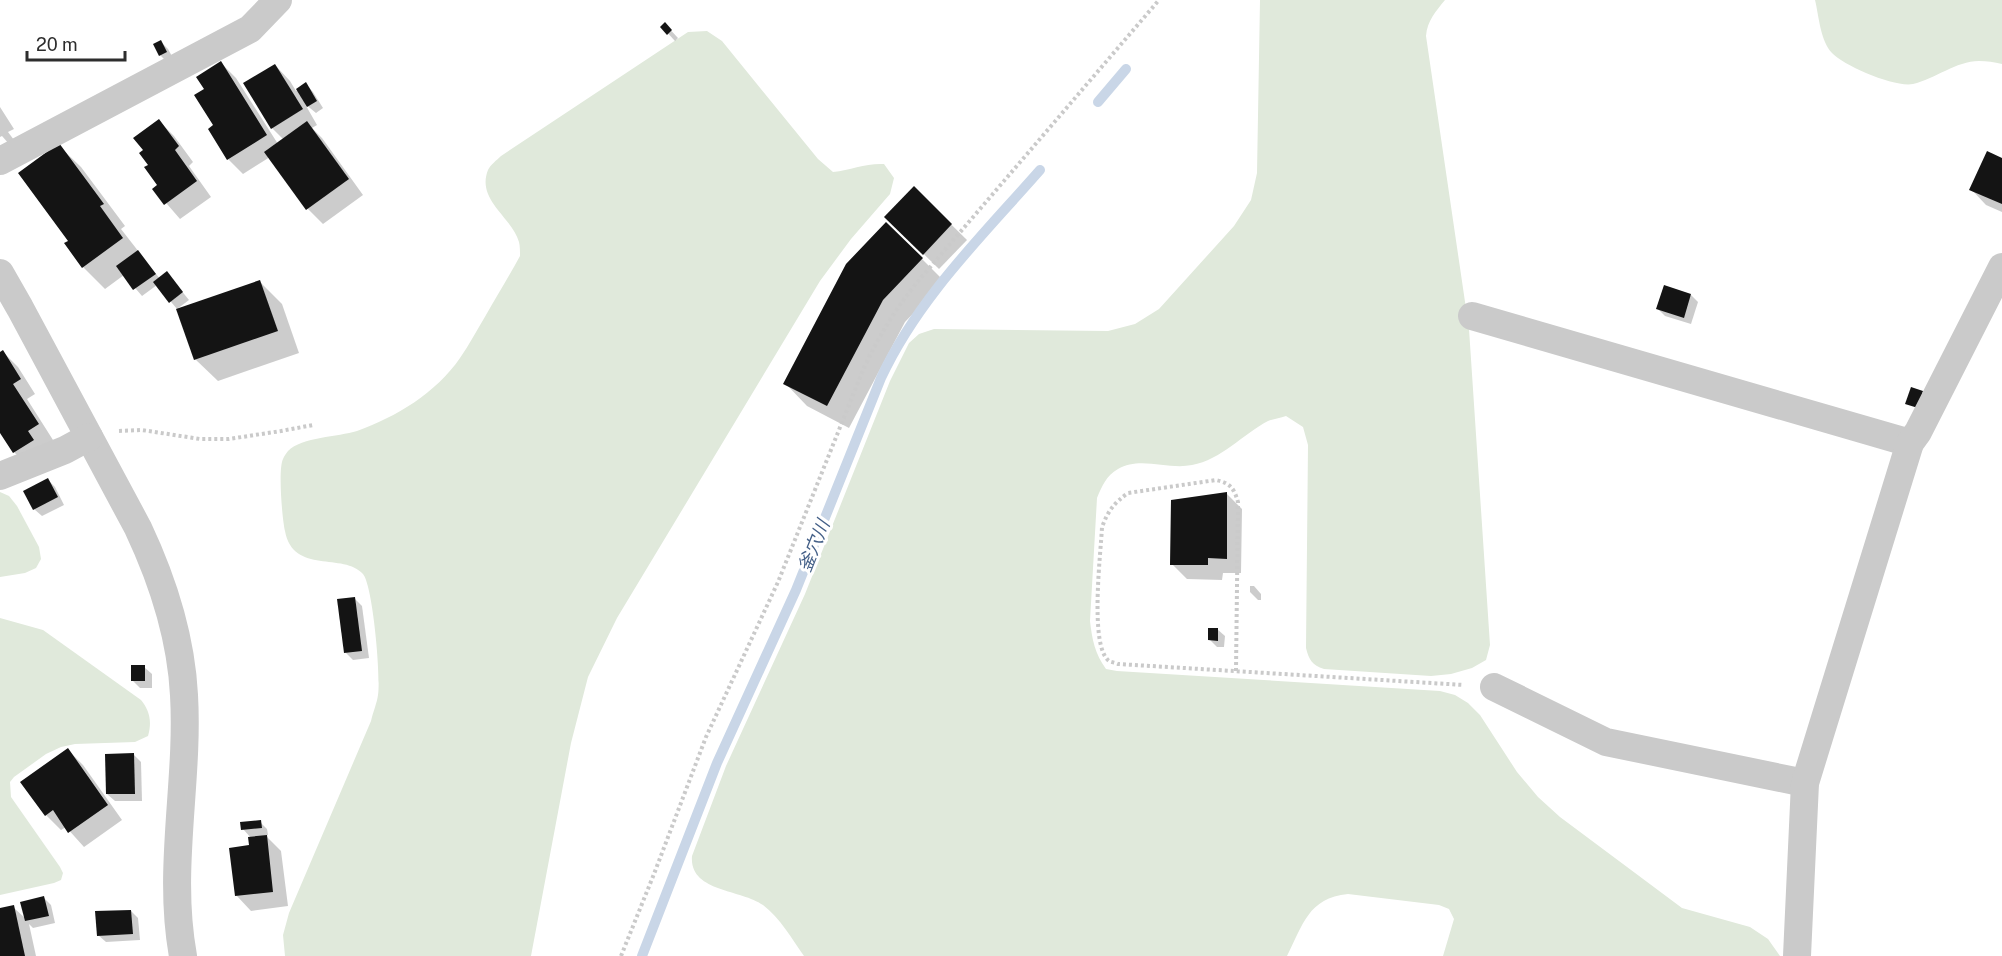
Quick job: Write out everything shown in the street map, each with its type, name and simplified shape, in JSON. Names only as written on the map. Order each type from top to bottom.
[{"type":"street","points":[[0,161],[250,30],[278,0]]},
{"type":"street","points":[[1797,956],[1805,783],[1910,443],[1918,432],[2002,267]]},
{"type":"street","points":[[0,273],[21,308],[153,560],[175,625],[181,660],[185,729],[177,904],[183,956]]},
{"type":"street","points":[[1472,316],[1910,443]]},
{"type":"street","points":[[0,476],[90,438]]},
{"type":"street","points":[[1494,687],[1606,742],[1805,783]]},
{"type":"path","points":[[621,956],[706,738],[778,582],[877,340],[894,312],[914,286],[1159,0]]},
{"type":"path","points":[[90,438],[106,431],[142,430],[200,439],[229,439],[313,425]]},
{"type":"path","points":[[1236,671],[1238,502],[1235,491],[1227,483],[1216,480],[1128,493],[1116,501],[1107,513],[1102,527],[1097,621],[1105,655],[1110,662],[1118,664],[1494,687]]},
{"type":"shaded area","points":[[1260,0],[1445,0],[1430,21],[1426,36],[1469,329],[1490,645],[1486,660],[1472,668],[1451,674],[1431,676],[1324,669],[1312,662],[1306,648],[1308,445],[1303,427],[1286,416],[1268,421],[1213,458],[1203,462],[1183,466],[1145,463],[1127,465],[1107,478],[1097,498],[1090,621],[1099,658],[1106,669],[1117,671],[1440,691],[1455,695],[1468,703],[1480,715],[1517,772],[1538,797],[1560,817],[1682,908],[1750,927],[1768,939],[1780,956],[1443,956],[1454,919],[1449,909],[1439,905],[1348,894],[1324,901],[1315,907],[1308,915],[1287,956],[804,956],[780,922],[763,905],[707,883],[693,868],[692,856],[726,766],[805,594],[890,381],[909,343],[919,334],[934,329],[1108,331],[1135,324],[1159,309],[1234,226],[1251,200],[1257,173]]},
{"type":"shaded area","points":[[1815,0],[2002,0],[2002,64],[1985,61],[1970,62],[1913,84],[1895,83],[1871,75],[1847,64],[1828,48],[1822,35]]},
{"type":"shaded area","points":[[707,31],[722,41],[818,159],[833,172],[884,164],[894,178],[890,194],[851,239],[820,281],[617,618],[588,677],[571,743],[531,956],[285,956],[283,935],[289,913],[371,721],[379,685],[375,632],[367,582],[363,574],[355,568],[308,558],[298,553],[290,545],[285,531],[282,505],[283,458],[294,446],[357,431],[386,419],[427,393],[460,358],[520,256],[519,242],[515,233],[496,208],[487,190],[488,170],[492,164],[688,32]]},
{"type":"shaded area","points":[[0,492],[9,496],[17,506],[39,547],[41,559],[36,568],[25,573],[0,577]]},
{"type":"shaded area","points":[[0,618],[43,630],[141,700],[148,713],[150,726],[148,736],[135,742],[75,744],[61,747],[46,754],[14,777],[10,782],[11,797],[63,873],[61,880],[54,883],[0,895]]},
{"type":"building","points":[[665,22],[672,30],[667,35],[660,27]]},
{"type":"building","points":[[161,40],[167,52],[159,56],[153,44]]},
{"type":"building","points":[[221,61],[267,135],[227,160],[208,129],[213,125],[194,95],[204,89],[196,77]]},
{"type":"building","points":[[275,64],[303,109],[271,129],[243,83]]},
{"type":"building","points":[[306,82],[317,101],[307,107],[296,89]]},
{"type":"building","points":[[159,119],[179,146],[175,150],[197,181],[164,205],[152,189],[157,185],[144,167],[148,165],[139,153],[143,150],[133,138]]},
{"type":"building","points":[[307,121],[349,179],[306,210],[264,152]]},
{"type":"building","points":[[59,143],[104,204],[100,206],[123,238],[82,268],[64,243],[68,241],[18,173]]},
{"type":"building","points":[[1987,151],[2002,158],[2002,204],[1969,190]]},
{"type":"building","points":[[914,186],[952,224],[923,255],[884,217]]},
{"type":"building","points":[[886,222],[923,258],[883,300],[827,406],[783,384],[846,264]]},
{"type":"building","points":[[138,250],[156,274],[133,290],[116,266]]},
{"type":"building","points":[[167,271],[183,292],[169,303],[153,282]]},
{"type":"building","points":[[260,280],[278,331],[194,360],[176,309]]},
{"type":"building","points":[[1664,285],[1691,294],[1684,318],[1656,309]]},
{"type":"building","points":[[3,350],[21,379],[13,384],[39,424],[28,431],[34,440],[13,453],[0,433],[0,352]]},
{"type":"building","points":[[1911,387],[1923,391],[1918,408],[1905,404]]},
{"type":"building","points":[[48,478],[58,497],[33,510],[23,491]]},
{"type":"building","points":[[1227,492],[1227,559],[1208,558],[1208,565],[1170,565],[1171,500]]},
{"type":"building","points":[[355,597],[362,651],[344,653],[337,599]]},
{"type":"building","points":[[1208,628],[1218,628],[1218,641],[1208,640]]},
{"type":"building","points":[[131,665],[145,665],[145,681],[131,681]]},
{"type":"building","points":[[68,748],[108,805],[68,833],[53,810],[45,816],[20,782]]},
{"type":"building","points":[[134,753],[135,794],[106,794],[105,754]]},
{"type":"building","points":[[261,820],[262,828],[241,830],[240,822]]},
{"type":"building","points":[[267,835],[273,892],[235,896],[229,848],[249,845],[248,837]]},
{"type":"building","points":[[44,896],[49,916],[25,921],[20,902]]},
{"type":"building","points":[[14,905],[25,956],[0,956],[0,908]]},
{"type":"building","points":[[131,910],[133,934],[97,936],[95,911]]},
{"type":"waterway","name":"釜穴川","points":[[1098,102],[1126,69]]},
{"type":"waterway","name":"釜穴川","points":[[642,956],[717,763],[796,590],[881,378],[913,321],[933,294],[974,243],[1040,170]]}]
